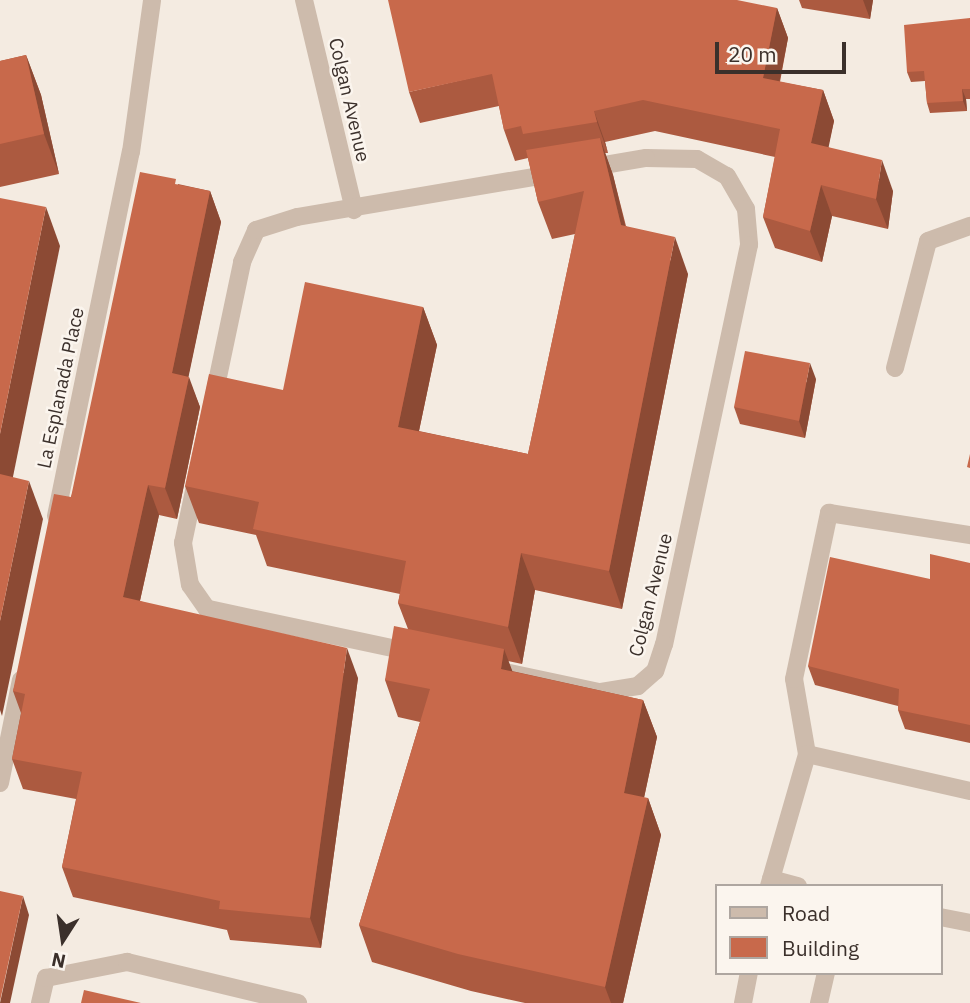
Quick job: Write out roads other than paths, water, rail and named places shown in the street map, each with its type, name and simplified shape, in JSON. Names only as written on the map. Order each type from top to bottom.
[{"type":"lane","name":"La Esplanada Place","points":[[50,541],[131,152],[152,0]]},
{"type":"lane","name":"Colgan Avenue","points":[[304,0],[354,210]]},
{"type":"lane","name":"Colgan Avenue","points":[[646,158],[697,159],[727,176],[746,209],[749,246],[664,644],[655,671],[638,687],[599,691],[207,609],[190,584],[183,543],[242,262],[256,230],[298,217],[354,210],[646,158]]},
{"type":"lane","points":[[895,368],[928,240],[970,226]]},
{"type":"lane","points":[[770,883],[807,754],[794,679],[829,513],[970,535]]},
{"type":"lane","points":[[0,783],[25,662]]},
{"type":"lane","points":[[807,754],[970,791]]},
{"type":"lane","points":[[942,917],[970,923]]},
{"type":"lane","points":[[40,1003],[46,978],[127,962],[299,1003]]},
{"type":"lane","points":[[743,1003],[749,975]]},
{"type":"lane","points":[[819,1003],[826,975]]}]
